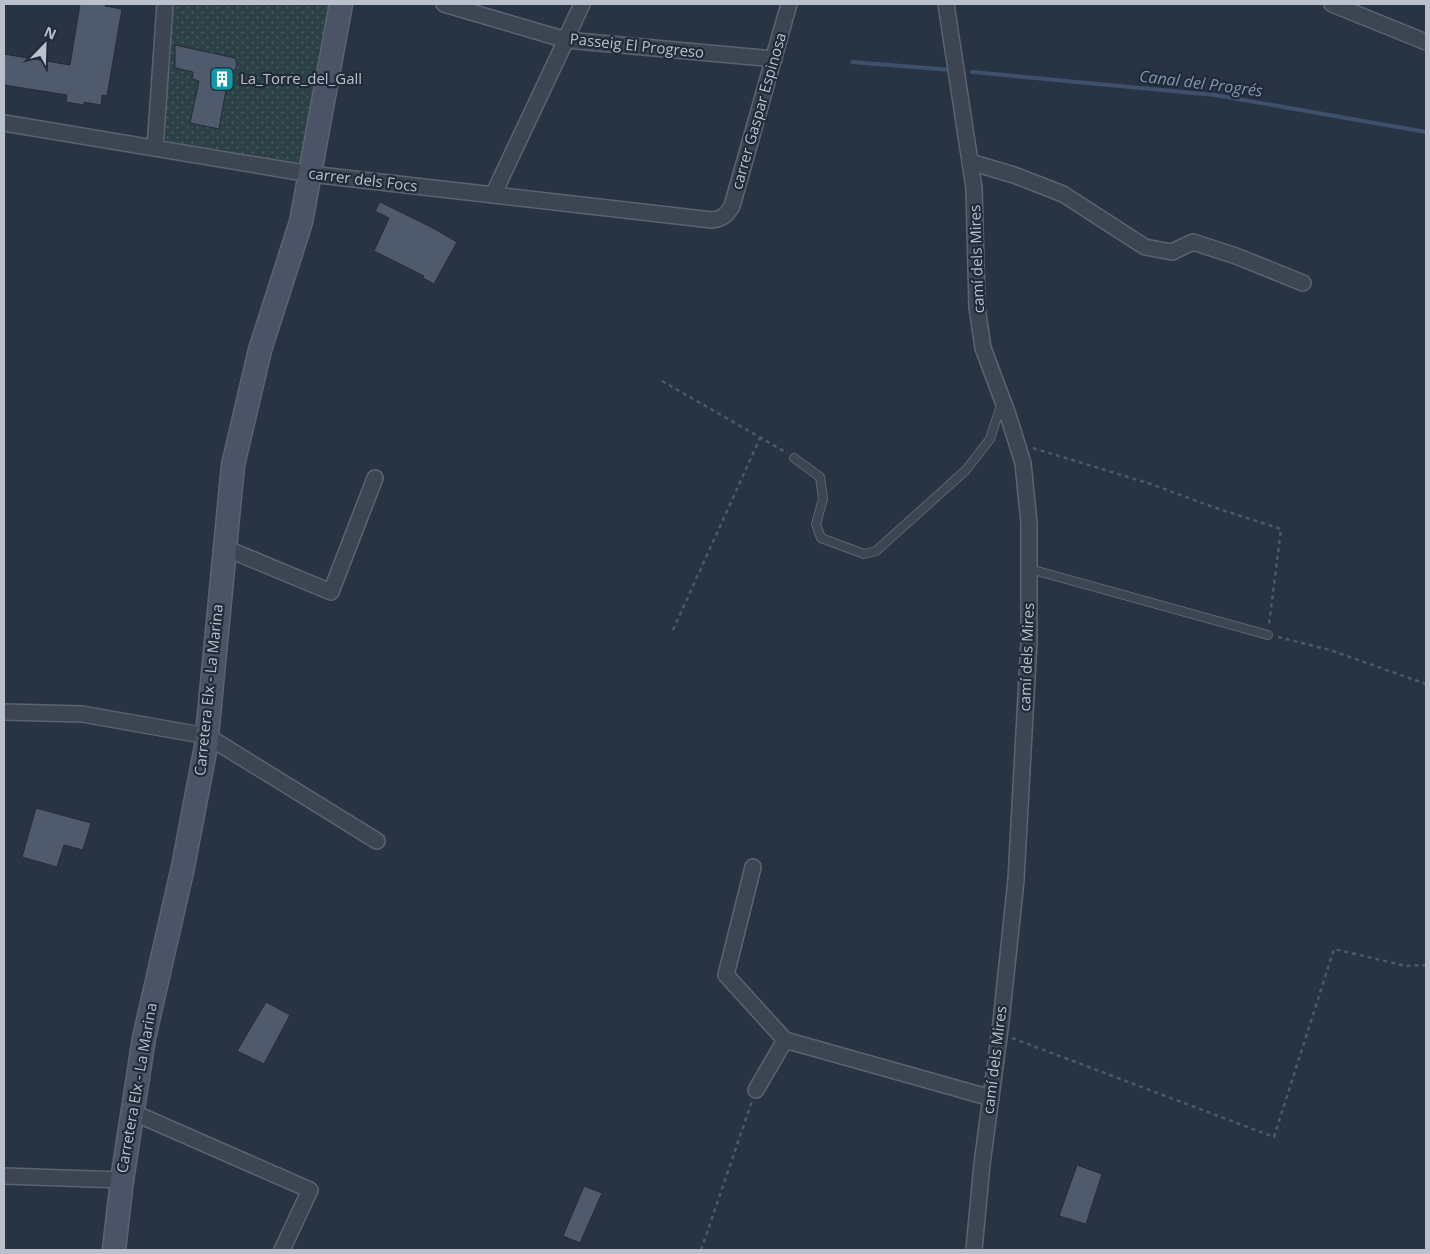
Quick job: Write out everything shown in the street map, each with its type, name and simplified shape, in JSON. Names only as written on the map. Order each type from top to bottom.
[{"type":"main road","name":"Carretera Elx - La Marina","points":[[114,1250],[122,1180],[144,1038],[183,867],[207,736],[233,465],[260,350],[301,222],[341,4]]},
{"type":"street","points":[[155,148],[165,4]]},
{"type":"street","name":"Passeig El Progreso","points":[[444,4],[467,7],[566,40],[774,59]]},
{"type":"street","points":[[493,195],[582,4]]},
{"type":"street","name":"carrer Gaspar Espinosa","points":[[724,216],[732,206],[789,4]]},
{"type":"street","name":"camí dels Mires","points":[[946,4],[974,188],[977,307],[983,348],[1023,464],[1030,569],[1029,641],[1016,880],[982,1164],[974,1250]]},
{"type":"street","points":[[1332,4],[1426,42]]},
{"type":"street","name":"carrer dels Focs","points":[[4,123],[310,174],[712,220],[724,216]]},
{"type":"street","points":[[970,162],[1014,175],[1062,194],[1146,247],[1172,252],[1193,242],[1236,256],[1303,283]]},
{"type":"street","points":[[225,548],[331,592],[375,478]]},
{"type":"street","points":[[4,712],[82,714],[207,736],[378,841]]},
{"type":"street","points":[[753,867],[726,975],[785,1040],[991,1098]]},
{"type":"street","points":[[756,1090],[785,1040]]},
{"type":"street","points":[[132,1112],[310,1190],[282,1250]]},
{"type":"street","points":[[4,1176],[122,1180]]},
{"type":"lane","points":[[794,458],[820,477],[822,499],[816,524],[821,538],[864,554],[876,551],[966,470],[990,438],[1002,400]]},
{"type":"lane","points":[[1030,569],[1268,635]]},
{"type":"path","points":[[662,381],[794,458]]},
{"type":"path","points":[[673,630],[760,438]]},
{"type":"path","points":[[1016,443],[1151,484],[1213,508],[1280,529],[1268,635],[1330,650],[1426,684]]},
{"type":"path","points":[[999,1033],[1274,1137],[1334,949],[1406,966],[1426,965]]},
{"type":"path","points":[[702,1250],[756,1090]]},
{"type":"green space","points":[[171,4],[332,4],[302,166],[158,144]]},
{"type":"building","points":[[80,4],[105,4],[105,6],[122,9],[107,96],[102,95],[101,105],[84,102],[84,105],[66,102],[67,95],[4,85],[4,54],[70,65]]},
{"type":"building","points":[[175,45],[235,58],[237,64],[232,72],[228,90],[226,90],[219,129],[190,123],[199,81],[192,79],[193,72],[175,68]]},
{"type":"building","points":[[380,202],[457,242],[434,284],[423,278],[424,276],[374,251],[389,218],[375,211]]},
{"type":"building","points":[[36,808],[91,823],[83,850],[64,845],[57,867],[22,857]]},
{"type":"building","points":[[266,1002],[290,1015],[264,1064],[237,1051]]},
{"type":"building","points":[[1077,1165],[1102,1174],[1086,1224],[1059,1216]]},
{"type":"building","points":[[584,1186],[602,1193],[580,1243],[563,1236]]},
{"type":"waterway","name":"Canal del Progrés","points":[[852,62],[952,70]]},
{"type":"waterway","name":"Canal del Progrés","points":[[972,72],[1215,95],[1426,132]]},
{"type":"place","name":"La_Torre_del_Gall","points":[[222,79]]}]
